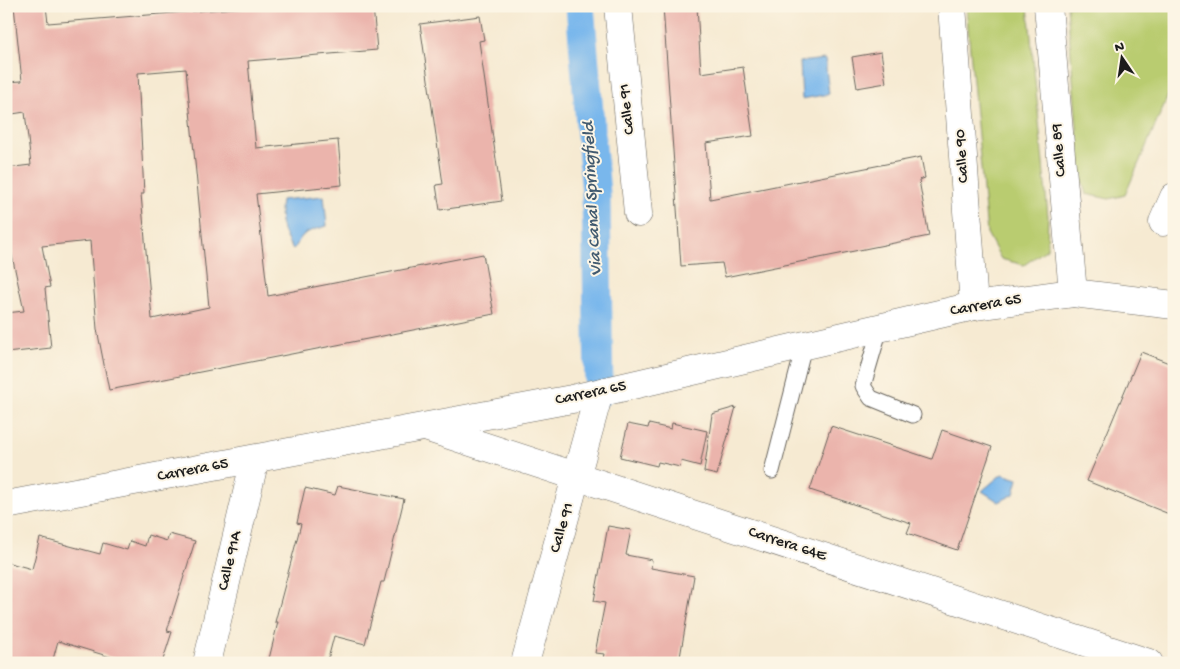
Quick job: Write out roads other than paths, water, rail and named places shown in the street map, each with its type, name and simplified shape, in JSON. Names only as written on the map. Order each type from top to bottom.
[{"type":"street","name":"Calle 91","points":[[618,6],[638,212]]},
{"type":"street","name":"Calle 90","points":[[952,6],[974,306]]},
{"type":"street","name":"Calle 89","points":[[1048,6],[1073,293]]},
{"type":"street","points":[[1163,222],[1174,197]]},
{"type":"street","name":"Carrera 65","points":[[6,505],[599,393],[974,306],[1073,293],[1174,305]]},
{"type":"street","name":"Calle 91","points":[[525,663],[599,393]]},
{"type":"street","name":"Carrera 64E","points":[[425,426],[1149,663]]},
{"type":"street","name":"Calle 91A","points":[[206,663],[255,459]]},
{"type":"lane","points":[[880,328],[863,386],[871,398],[913,415]]},
{"type":"lane","points":[[772,471],[804,346]]},
{"type":"water","points":[[825,59],[829,94],[802,99],[800,62]]},
{"type":"water","points":[[324,196],[327,226],[302,236],[293,249],[286,238],[282,226],[281,200]]},
{"type":"water","points":[[1002,474],[1018,479],[1014,494],[999,502],[982,491]]},
{"type":"waterway","name":"Via Canal Springfield","points":[[580,6],[596,194],[599,393]]}]
